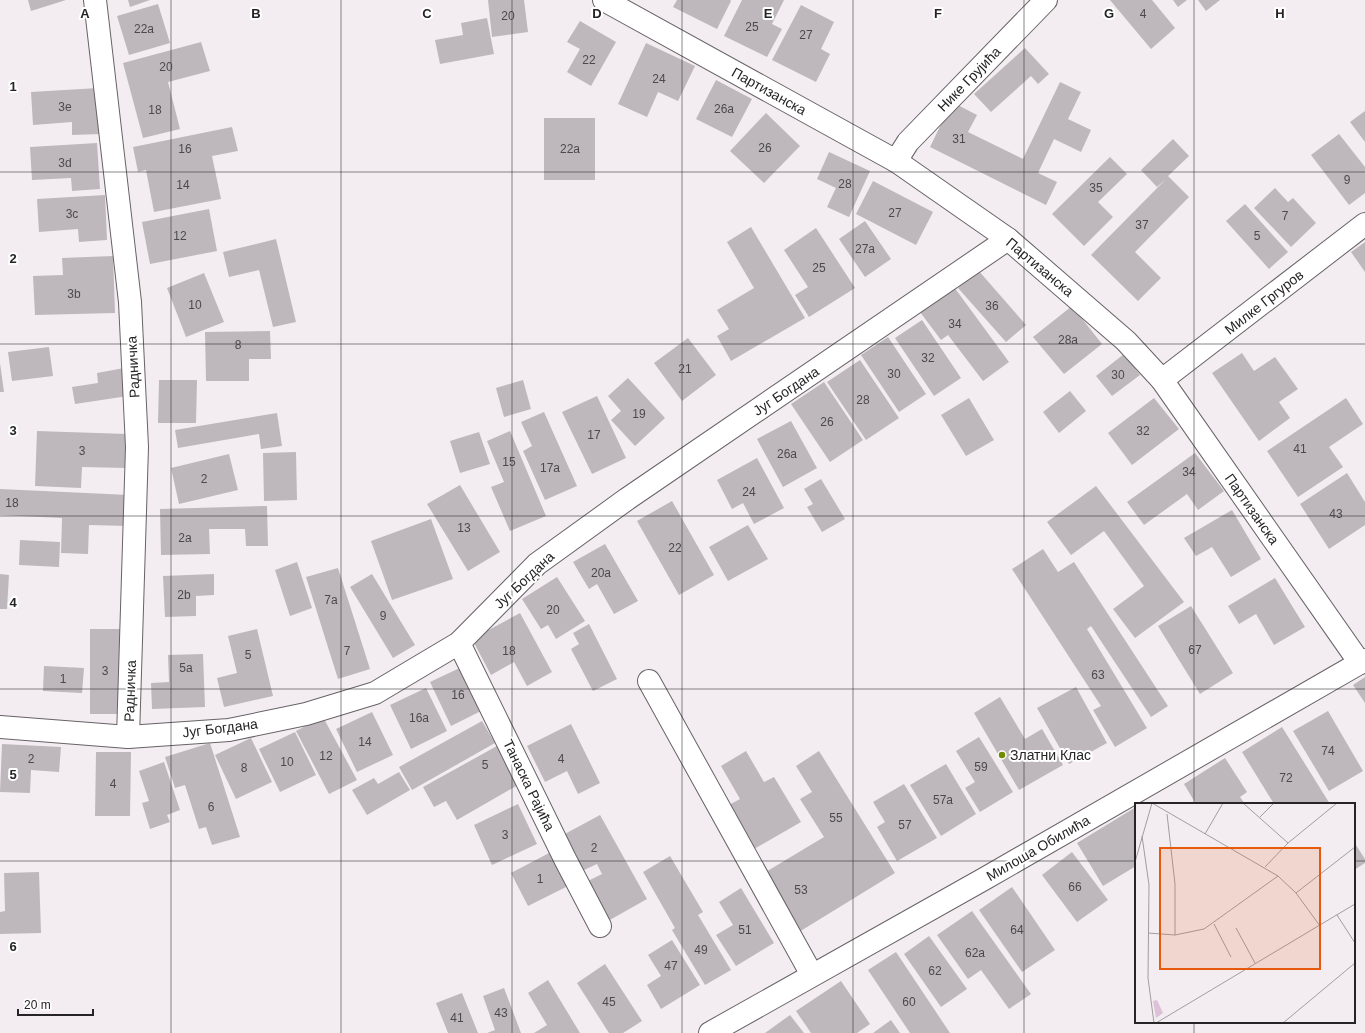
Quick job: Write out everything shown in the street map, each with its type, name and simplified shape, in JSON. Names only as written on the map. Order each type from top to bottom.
[{"type":"street","name":"Радничка","points":[[95,0],[130,302],[137,447],[128,737]]},
{"type":"street","name":"Партизанска","points":[[604,0],[896,161],[1008,239],[1126,341],[1162,380],[1362,662]]},
{"type":"street","name":"Нике Грујића","points":[[896,161],[908,142],[1046,0]]},
{"type":"street","name":"Милке Гргуров","points":[[1162,380],[1365,224]]},
{"type":"street","name":"Југ Богдана","points":[[0,727],[128,737],[229,730],[306,714],[375,693],[459,643],[537,564],[634,494],[1008,239]]},
{"type":"street","name":"Танаска Рајића","points":[[459,643],[565,859],[600,926]]},
{"type":"street","name":"Милоша Обилића","points":[[710,1033],[984,879],[1362,662]]},
{"type":"street","points":[[649,681],[812,976]]},
{"type":"building","points":[[28,0],[66,0],[31,11]]},
{"type":"building","points":[[128,0],[150,0],[130,7]]},
{"type":"building","points":[[488,0],[524,0],[528,32],[492,37]]},
{"type":"building","points":[[677,0],[731,1],[717,29],[673,7]]},
{"type":"building","points":[[742,0],[784,0],[772,24],[782,29],[767,57],[724,36]]},
{"type":"building","points":[[1110,0],[1152,0],[1175,28],[1151,49]]},
{"type":"building","points":[[1173,0],[1187,0],[1178,7]]},
{"type":"building","points":[[1198,0],[1220,0],[1206,11]]},
{"type":"building","points":[[158,4],[170,43],[129,55],[117,16]]},
{"type":"building","points":[[801,5],[834,22],[821,49],[830,54],[816,82],[772,60]]},
{"type":"building","points":[[487,18],[494,54],[440,64],[435,40],[463,35],[461,23]]},
{"type":"building","points":[[580,21],[616,42],[591,86],[567,72],[580,49],[567,42]]},
{"type":"building","points":[[201,42],[210,71],[168,82],[180,129],[143,138],[123,63]]},
{"type":"building","points":[[646,43],[695,66],[678,101],[658,92],[647,117],[618,104]]},
{"type":"building","points":[[1025,48],[1049,74],[1038,84],[1031,76],[991,112],[974,94]]},
{"type":"building","points":[[716,80],[752,99],[732,137],[696,119]]},
{"type":"building","points":[[1060,82],[1081,92],[1068,119],[1091,130],[1081,152],[1054,139],[1038,173],[1057,182],[1046,205],[930,147],[952,102],[977,115],[968,132],[1023,159]]},
{"type":"building","points":[[98,88],[101,134],[72,135],[72,122],[33,125],[31,92]]},
{"type":"building","points":[[1365,111],[1365,142],[1350,122]]},
{"type":"building","points":[[766,113],[800,146],[764,183],[730,151]]},
{"type":"building","points":[[544,118],[595,118],[595,180],[544,180]]},
{"type":"building","points":[[232,127],[238,151],[212,156],[221,199],[154,212],[146,170],[138,172],[133,147]]},
{"type":"building","points":[[1339,134],[1365,167],[1365,193],[1349,205],[1311,155]]},
{"type":"building","points":[[1173,139],[1189,156],[1168,176],[1189,197],[1135,252],[1161,278],[1138,301],[1091,255],[1166,179],[1157,187],[1141,170]]},
{"type":"building","points":[[97,143],[100,189],[72,191],[71,178],[32,180],[30,147]]},
{"type":"building","points":[[829,152],[870,171],[849,217],[827,207],[836,188],[817,179]]},
{"type":"building","points":[[1110,157],[1127,174],[1098,202],[1113,217],[1084,246],[1052,214]]},
{"type":"building","points":[[873,181],[933,212],[916,245],[856,214]]},
{"type":"building","points":[[1275,188],[1288,202],[1293,198],[1316,223],[1291,247],[1254,208]]},
{"type":"building","points":[[105,195],[107,240],[79,242],[78,229],[39,232],[37,199]]},
{"type":"building","points":[[1245,204],[1288,252],[1269,269],[1226,221]]},
{"type":"building","points":[[209,209],[217,251],[150,264],[142,222]]},
{"type":"building","points":[[865,221],[891,259],[865,277],[839,239]]},
{"type":"building","points":[[751,227],[805,318],[731,361],[717,336],[729,329],[717,310],[754,288],[727,242]]},
{"type":"building","points":[[816,228],[855,288],[809,317],[795,295],[808,287],[784,250]]},
{"type":"building","points":[[276,239],[296,322],[273,327],[259,270],[229,277],[223,252]]},
{"type":"building","points":[[1365,242],[1365,272],[1351,252]]},
{"type":"building","points":[[113,256],[115,313],[35,315],[33,276],[63,275],[62,258]]},
{"type":"building","points":[[978,270],[1026,325],[1006,342],[958,288]]},
{"type":"building","points":[[204,273],[224,322],[186,337],[167,288]]},
{"type":"building","points":[[954,287],[1009,362],[983,381],[948,335],[941,340],[920,312]]},
{"type":"building","points":[[1072,306],[1102,344],[1064,374],[1033,337]]},
{"type":"building","points":[[922,320],[961,378],[934,396],[895,338]]},
{"type":"building","points":[[270,331],[271,359],[249,359],[249,381],[206,381],[205,332]]},
{"type":"building","points":[[888,337],[926,394],[899,412],[861,355]]},
{"type":"building","points":[[688,338],[716,375],[682,401],[654,363]]},
{"type":"building","points":[[49,347],[53,376],[12,381],[8,352]]},
{"type":"building","points":[[1242,353],[1254,371],[1275,357],[1298,389],[1279,402],[1290,418],[1259,441],[1212,373]]},
{"type":"building","points":[[1124,354],[1140,375],[1112,396],[1096,376]]},
{"type":"building","points":[[860,360],[899,418],[866,440],[827,382]]},
{"type":"building","points":[[0,363],[4,392],[0,392]]},
{"type":"building","points":[[124,368],[128,396],[75,404],[72,387],[98,383],[97,373]]},
{"type":"building","points":[[628,378],[665,418],[635,446],[611,420],[621,411],[608,396]]},
{"type":"building","points":[[159,380],[197,380],[196,423],[158,423]]},
{"type":"building","points":[[523,380],[531,409],[504,417],[496,388]]},
{"type":"building","points":[[824,382],[863,440],[830,462],[791,404]]},
{"type":"building","points":[[1070,391],[1086,411],[1059,433],[1043,412]]},
{"type":"building","points":[[597,396],[626,458],[592,474],[562,412]]},
{"type":"building","points":[[969,398],[994,440],[966,456],[941,415]]},
{"type":"building","points":[[1154,398],[1179,429],[1132,465],[1108,433]]},
{"type":"building","points":[[1346,398],[1363,424],[1329,447],[1343,467],[1298,497],[1267,451]]},
{"type":"building","points":[[544,412],[577,486],[545,500],[523,451],[532,446],[521,422]]},
{"type":"building","points":[[277,413],[282,446],[261,449],[259,434],[178,448],[175,430]]},
{"type":"building","points":[[791,421],[817,468],[783,487],[757,439]]},
{"type":"building","points":[[37,431],[127,434],[126,468],[82,467],[81,488],[35,486]]},
{"type":"building","points":[[510,431],[546,516],[510,531],[491,487],[504,482],[487,441]]},
{"type":"building","points":[[479,432],[490,464],[460,473],[450,441]]},
{"type":"building","points":[[296,452],[297,500],[264,501],[263,453]]},
{"type":"building","points":[[1195,453],[1224,491],[1198,510],[1187,494],[1144,525],[1127,502]]},
{"type":"building","points":[[229,454],[238,490],[179,504],[171,468]]},
{"type":"building","points":[[757,458],[784,508],[754,524],[743,503],[732,509],[717,480]]},
{"type":"building","points":[[1347,473],[1365,502],[1365,525],[1329,549],[1300,504]]},
{"type":"building","points":[[821,479],[845,519],[822,532],[807,507],[813,504],[804,489]]},
{"type":"building","points":[[460,485],[500,552],[468,571],[427,504]]},
{"type":"building","points":[[1096,486],[1184,602],[1135,638],[1113,609],[1144,586],[1104,531],[1071,555],[1047,522]]},
{"type":"building","points":[[0,489],[129,495],[128,526],[89,525],[88,554],[61,553],[62,518],[0,515]]},
{"type":"building","points":[[672,501],[714,575],[679,595],[637,521]]},
{"type":"building","points":[[267,506],[268,546],[246,546],[245,529],[209,529],[210,554],[161,555],[160,509]]},
{"type":"building","points":[[1232,510],[1261,559],[1231,577],[1212,547],[1196,556],[1184,538]]},
{"type":"building","points":[[431,519],[453,579],[392,600],[371,541]]},
{"type":"building","points":[[748,525],[768,559],[728,581],[709,547]]},
{"type":"building","points":[[20,540],[60,542],[59,567],[19,565]]},
{"type":"building","points":[[605,544],[638,601],[614,614],[597,584],[589,589],[573,562]]},
{"type":"building","points":[[1043,549],[1058,572],[1074,562],[1168,706],[1151,717],[1091,626],[1087,629],[1147,728],[1115,747],[1093,710],[1101,706],[1012,569]]},
{"type":"building","points":[[297,562],[312,608],[290,616],[275,570]]},
{"type":"building","points":[[338,568],[370,669],[338,679],[306,577]]},
{"type":"building","points":[[0,574],[9,575],[7,609],[0,609]]},
{"type":"building","points":[[214,574],[214,595],[196,596],[196,616],[165,617],[163,576]]},
{"type":"building","points":[[372,574],[415,645],[393,658],[350,587]]},
{"type":"building","points":[[557,577],[585,621],[556,639],[548,625],[541,629],[522,599]]},
{"type":"building","points":[[1275,578],[1305,627],[1274,645],[1256,614],[1239,624],[1228,606]]},
{"type":"building","points":[[1191,606],[1233,673],[1200,694],[1158,626]]},
{"type":"building","points":[[520,613],[552,672],[527,686],[514,662],[491,675],[472,639]]},
{"type":"building","points":[[589,624],[617,679],[593,691],[571,649],[579,644],[573,633]]},
{"type":"building","points":[[90,629],[121,629],[120,714],[90,714]]},
{"type":"building","points":[[257,629],[273,696],[224,707],[217,678],[237,673],[228,636]]},
{"type":"building","points":[[203,654],[205,707],[152,709],[151,683],[169,682],[168,655]]},
{"type":"building","points":[[466,665],[487,708],[451,726],[430,682]]},
{"type":"building","points":[[44,666],[84,668],[82,693],[43,691]]},
{"type":"building","points":[[1365,677],[1365,703],[1353,685]]},
{"type":"building","points":[[1076,687],[1107,743],[1069,764],[1037,708]]},
{"type":"building","points":[[426,688],[447,731],[411,749],[390,705]]},
{"type":"building","points":[[1000,697],[1025,739],[1042,729],[1063,765],[1019,790],[974,713]]},
{"type":"building","points":[[1328,711],[1363,771],[1329,791],[1293,731]]},
{"type":"building","points":[[372,712],[393,755],[357,772],[336,729]]},
{"type":"building","points":[[323,717],[357,780],[329,794],[296,731]]},
{"type":"building","points":[[482,721],[495,743],[412,790],[399,767]]},
{"type":"building","points":[[571,724],[600,783],[578,794],[567,771],[545,782],[527,746]]},
{"type":"building","points":[[1282,727],[1329,803],[1273,803],[1242,752]]},
{"type":"building","points":[[295,732],[316,775],[280,792],[259,749]]},
{"type":"building","points":[[979,737],[1013,792],[980,812],[965,788],[975,782],[956,751]]},
{"type":"building","points":[[251,738],[272,782],[236,799],[215,755]]},
{"type":"building","points":[[210,743],[240,837],[212,845],[206,827],[199,829],[185,785],[175,788],[165,757]]},
{"type":"building","points":[[2,744],[61,747],[59,772],[31,770],[30,793],[0,792]]},
{"type":"building","points":[[497,746],[518,785],[457,820],[446,801],[434,807],[423,787]]},
{"type":"building","points":[[746,751],[764,782],[774,777],[801,822],[754,849],[729,805],[740,799],[721,766]]},
{"type":"building","points":[[819,751],[895,873],[799,932],[764,873],[824,837],[800,799],[812,792],[796,766]]},
{"type":"building","points":[[96,752],[131,752],[130,816],[95,816]]},
{"type":"building","points":[[1225,758],[1247,792],[1240,797],[1244,803],[1195,803],[1184,784]]},
{"type":"building","points":[[164,762],[180,810],[167,815],[170,822],[150,829],[142,803],[149,801],[139,771]]},
{"type":"building","points":[[946,764],[976,814],[941,836],[910,785]]},
{"type":"building","points":[[399,772],[410,790],[367,815],[352,790],[374,778],[378,784]]},
{"type":"building","points":[[904,784],[937,838],[897,861],[877,827],[885,822],[873,802]]},
{"type":"building","points":[[518,804],[537,844],[492,865],[474,825]]},
{"type":"building","points":[[1135,808],[1135,867],[1103,886],[1077,843]]},
{"type":"building","points":[[600,815],[647,899],[608,921],[586,882],[602,874],[597,864],[582,871],[563,835]]},
{"type":"building","points":[[1355,844],[1365,859],[1365,863],[1355,869]]},
{"type":"building","points":[[551,852],[568,886],[528,906],[511,873]]},
{"type":"building","points":[[1072,852],[1108,900],[1077,922],[1042,875]]},
{"type":"building","points":[[670,856],[703,912],[698,915],[731,970],[705,985],[672,930],[675,928],[643,872]]},
{"type":"building","points":[[39,872],[41,933],[0,934],[0,912],[5,911],[4,873]]},
{"type":"building","points":[[1012,887],[1055,950],[1022,972],[979,910]]},
{"type":"building","points":[[741,888],[774,943],[736,966],[716,935],[733,925],[719,902]]},
{"type":"building","points":[[972,911],[1031,994],[1009,1009],[981,970],[968,979],[937,935]]},
{"type":"building","points":[[929,936],[967,989],[941,1007],[904,954]]},
{"type":"building","points":[[672,940],[700,985],[661,1009],[647,985],[661,976],[648,955]]},
{"type":"building","points":[[896,952],[950,1033],[910,1033],[868,970]]},
{"type":"building","points":[[605,964],[642,1021],[623,1033],[609,1033],[577,983]]},
{"type":"building","points":[[548,980],[580,1033],[534,1033],[547,1025],[528,993]]},
{"type":"building","points":[[841,981],[870,1024],[857,1033],[811,1033],[796,1011]]},
{"type":"building","points":[[504,988],[521,1033],[487,1033],[495,1030],[483,996]]},
{"type":"building","points":[[462,993],[478,1033],[448,1033],[436,1003]]},
{"type":"building","points":[[790,1015],[804,1033],[765,1033]]},
{"type":"building","points":[[891,1020],[900,1033],[873,1033]]},
{"type":"place","name":"Златни Клас","points":[[1002,755]]}]
